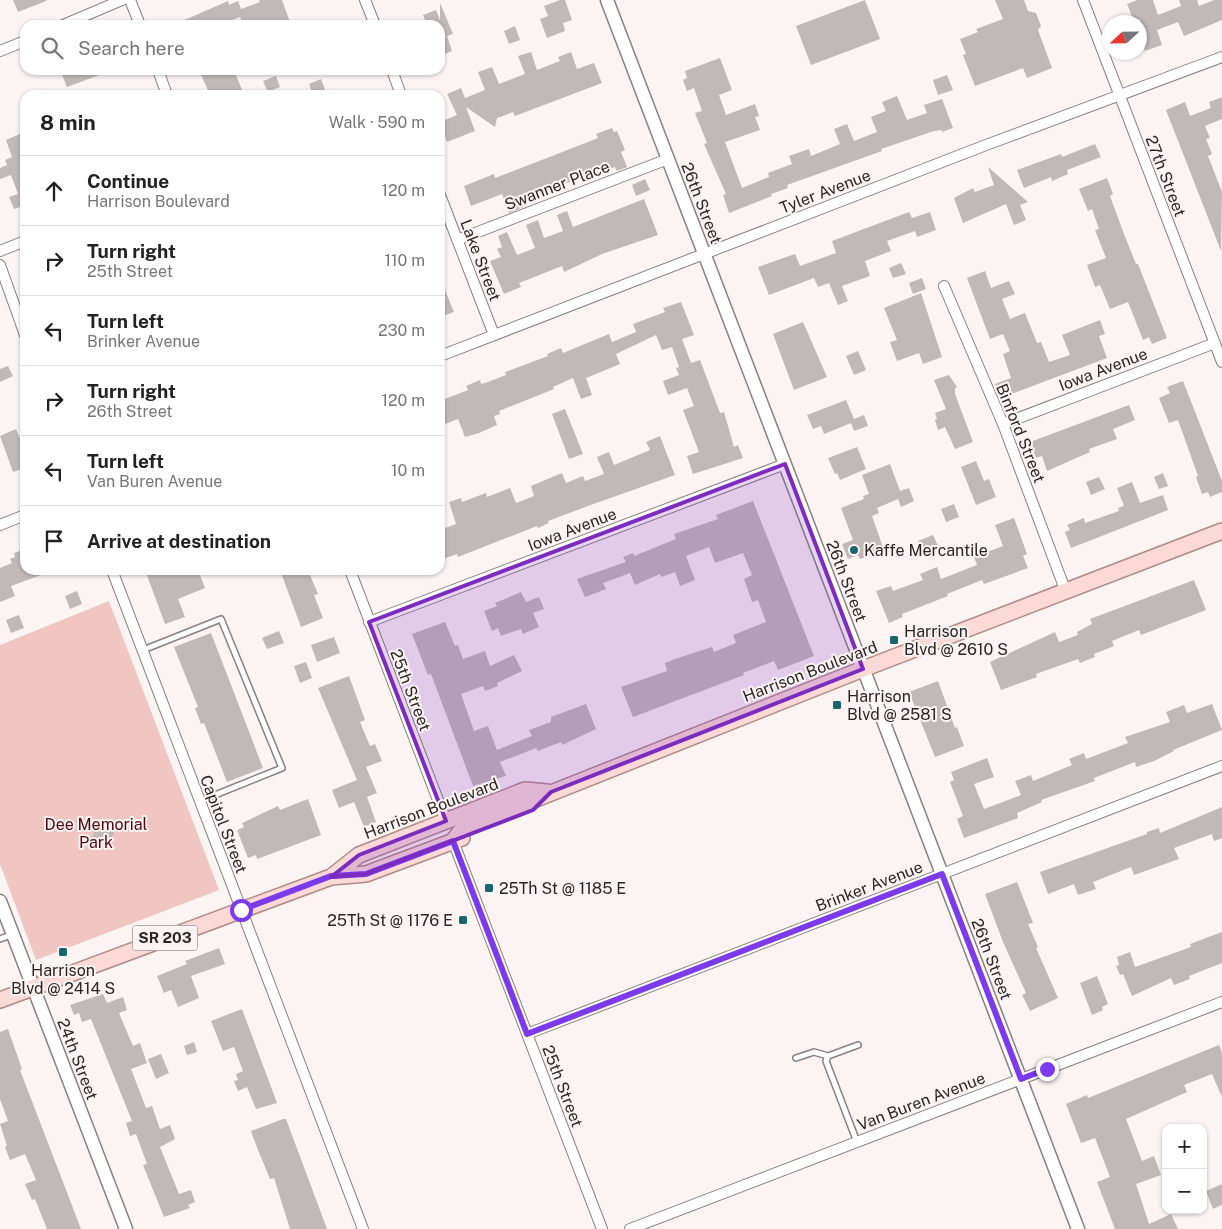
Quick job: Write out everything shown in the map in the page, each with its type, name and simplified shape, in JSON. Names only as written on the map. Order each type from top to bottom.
[{"type":"main road","name":"Harrison Boulevard","points":[[446,821],[525,790],[551,792],[863,669],[1222,531]]},
{"type":"main road","points":[[453,841],[463,828],[551,792]]},
{"type":"main road","points":[[331,876],[435,836],[446,821]]},
{"type":"main road","name":"SR 203","points":[[0,1000],[331,876],[366,874],[453,841]]},
{"type":"street","points":[[75,20],[122,0]]},
{"type":"street","points":[[130,0],[138,20]]},
{"type":"street","points":[[365,0],[372,20]]},
{"type":"street","name":"26th Street","points":[[607,0],[1078,1229]]},
{"type":"street","name":"27th Street","points":[[1082,0],[1222,362]]},
{"type":"street","points":[[0,51],[20,43]]},
{"type":"street","name":"Tyler Avenue","points":[[445,354],[1222,57]]},
{"type":"street","points":[[160,75],[165,90]]},
{"type":"street","points":[[394,75],[399,90]]},
{"type":"street","name":"Swanner Place","points":[[457,240],[668,159]]},
{"type":"street","name":"Lake Street","points":[[445,208],[494,335]]},
{"type":"street","points":[[0,251],[20,243]]},
{"type":"street","points":[[0,265],[20,321]]},
{"type":"street","name":"Binford Street","points":[[944,286],[1003,424],[1066,592]]},
{"type":"street","name":"Iowa Avenue","points":[[1003,424],[1215,342]]},
{"type":"street","name":"Iowa Avenue","points":[[369,622],[785,464]]},
{"type":"street","points":[[0,525],[20,517]]},
{"type":"street","name":"Capitol Street","points":[[114,575],[363,1229]]},
{"type":"street","name":"25th Street","points":[[352,575],[446,821]]},
{"type":"street","name":"Brinker Avenue","points":[[527,1034],[1222,766]]},
{"type":"street","name":"25th Street","points":[[453,841],[602,1229]]},
{"type":"street","name":"24th Street","points":[[0,902],[126,1229]]},
{"type":"street","name":"Van Buren Avenue","points":[[630,1229],[1222,1002]]},
{"type":"lane","points":[[142,651],[221,619],[282,768],[200,802]]},
{"type":"lane","points":[[0,939],[13,934]]},
{"type":"lane","points":[[796,1058],[814,1052],[828,1056],[858,1045]]},
{"type":"lane","points":[[828,1056],[826,1062],[857,1142]]},
{"type":"highlighted area","points":[[785,464],[863,669],[551,792],[533,810],[366,874],[331,877],[359,855],[446,821],[369,622]]},
{"type":"green space","name":"Dee Memorial Park","points":[[109,601],[219,890],[36,960],[0,864],[0,645]]},
{"type":"building","points":[[13,0],[46,0],[46,1],[18,12]]},
{"type":"building","points":[[259,0],[282,0],[289,20],[241,20],[240,17],[232,20],[184,20],[228,1],[229,5],[238,1],[241,9],[260,2]]},
{"type":"building","points":[[565,0],[572,20],[563,23],[565,31],[547,38],[540,19],[548,16],[544,6]]},
{"type":"building","points":[[865,0],[880,39],[811,65],[796,26]]},
{"type":"building","points":[[995,0],[1024,0],[1028,11],[1036,13],[1041,26],[1038,30],[1052,68],[1027,78],[1023,68],[975,86],[963,55],[966,54],[960,39],[978,32],[976,29],[1003,19]]},
{"type":"building","points":[[1137,0],[1153,0],[1158,15],[1181,6],[1179,0],[1197,0],[1199,6],[1214,0],[1222,0],[1222,20],[1184,36],[1178,22],[1157,30],[1162,45],[1147,50],[1147,15],[1132,15],[1127,4]]},
{"type":"building","points":[[440,3],[453,34],[447,36],[452,51],[445,54],[445,20],[440,20]]},
{"type":"building","points":[[436,10],[440,20],[425,20],[423,15]]},
{"type":"building","points":[[515,26],[520,40],[509,44],[504,31]]},
{"type":"building","points":[[531,52],[537,70],[560,61],[558,57],[571,52],[577,69],[594,63],[602,83],[515,116],[513,112],[497,118],[495,127],[466,107],[475,131],[447,142],[445,120],[457,115],[447,94],[461,88],[465,98],[485,90],[478,72],[492,67],[499,84],[525,74],[518,56]]},
{"type":"building","points":[[720,58],[732,90],[719,95],[726,115],[755,104],[759,116],[755,117],[760,130],[725,142],[742,188],[769,177],[768,173],[792,164],[789,156],[809,149],[811,156],[840,144],[834,129],[847,124],[854,141],[877,132],[871,117],[886,111],[882,102],[897,96],[907,120],[927,113],[924,105],[942,99],[953,128],[942,132],[942,130],[934,131],[881,149],[882,151],[787,185],[788,188],[771,194],[772,196],[729,213],[723,195],[726,194],[704,144],[707,143],[695,113],[702,111],[694,88],[687,91],[683,80],[687,78],[685,71]]},
{"type":"building","points":[[62,75],[99,75],[67,87]]},
{"type":"building","points":[[201,75],[236,75],[242,90],[208,90]]},
{"type":"building","points":[[947,75],[953,90],[938,95],[933,80]]},
{"type":"building","points":[[276,76],[280,87],[267,90],[263,81]]},
{"type":"building","points":[[321,79],[325,90],[311,90],[309,84]]},
{"type":"building","points":[[1222,97],[1222,119],[1205,126],[1210,138],[1206,139],[1212,154],[1208,156],[1222,192],[1221,251],[1166,110],[1185,102],[1190,116],[1211,108],[1209,102]]},
{"type":"building","points":[[612,128],[614,132],[617,131],[625,150],[621,152],[627,167],[617,171],[615,167],[607,170],[606,168],[520,201],[523,207],[509,213],[502,194],[471,206],[464,186],[494,174],[495,178],[547,158],[598,138],[596,134]]},
{"type":"building","points":[[20,134],[20,207],[14,209],[9,197],[18,194],[11,175],[0,179],[0,168],[7,165],[5,160],[12,157],[6,140]]},
{"type":"building","points":[[1095,144],[1101,157],[1067,170],[1068,174],[1052,181],[1051,177],[1024,188],[1017,170],[1061,154],[1062,157]]},
{"type":"building","points":[[988,167],[1028,202],[1020,205],[1026,220],[1014,225],[1006,204],[963,223],[954,198],[973,188],[975,192],[994,185]]},
{"type":"building","points":[[1107,178],[1113,194],[1110,196],[1124,234],[1167,338],[1152,344],[1149,337],[1143,340],[1128,302],[1110,309],[1100,285],[1095,287],[1087,265],[1106,258],[1095,230],[1099,229],[1092,209],[1088,211],[1079,189]]},
{"type":"building","points":[[645,179],[650,190],[636,196],[632,185]]},
{"type":"building","points":[[644,199],[658,235],[602,254],[564,272],[562,266],[519,283],[521,287],[504,294],[490,261],[501,257],[497,249],[502,247],[498,236],[507,232],[517,255],[535,248],[526,225],[538,220],[544,238],[563,231],[557,215],[567,211],[573,227]]},
{"type":"building","points":[[909,212],[912,218],[930,212],[936,230],[917,237],[915,231],[887,241],[891,251],[865,261],[870,276],[842,286],[848,301],[838,305],[829,283],[818,287],[814,278],[769,295],[758,267],[795,254],[800,266],[836,253],[832,241]]},
{"type":"building","points":[[901,263],[906,274],[893,278],[889,268]]},
{"type":"building","points":[[985,271],[991,288],[1009,281],[1015,294],[1002,299],[1010,319],[1025,313],[1037,343],[1041,342],[1049,362],[1070,355],[1062,335],[1100,320],[1105,334],[1099,336],[1107,358],[1001,398],[995,384],[1011,378],[1003,354],[1010,351],[1003,334],[990,339],[967,278]]},
{"type":"building","points":[[922,278],[926,289],[913,294],[909,283]]},
{"type":"building","points":[[445,290],[454,312],[445,315]]},
{"type":"building","points":[[921,293],[942,357],[923,364],[919,353],[897,361],[890,342],[897,340],[884,308]]},
{"type":"building","points":[[681,302],[694,335],[682,339],[691,363],[700,360],[720,413],[724,412],[734,447],[738,445],[743,458],[693,474],[687,456],[699,452],[683,410],[694,406],[687,388],[668,395],[663,381],[679,375],[676,368],[679,367],[672,347],[662,350],[656,335],[616,354],[620,364],[586,378],[592,395],[581,399],[573,378],[553,387],[554,389],[499,411],[500,414],[494,416],[497,425],[479,433],[465,437],[458,419],[445,424],[445,399],[468,390],[466,386],[480,380],[481,384],[506,375],[505,372],[548,356],[547,354],[561,348],[563,353],[609,334],[612,342],[636,332],[633,324],[665,312],[663,308]]},
{"type":"building","points":[[803,322],[827,377],[794,390],[773,334]]},
{"type":"building","points":[[858,351],[866,370],[854,375],[846,356]]},
{"type":"building","points":[[8,366],[13,376],[0,382],[0,369]]},
{"type":"building","points":[[949,375],[957,387],[955,388],[955,394],[973,442],[955,449],[945,427],[938,430],[935,420],[937,419],[935,413],[946,409],[934,380]]},
{"type":"building","points":[[1183,381],[1222,481],[1222,492],[1210,497],[1208,492],[1202,494],[1196,477],[1198,476],[1178,420],[1169,423],[1159,398],[1170,393],[1167,387]]},
{"type":"building","points":[[846,400],[854,419],[864,415],[868,426],[854,431],[851,423],[824,434],[821,426],[813,429],[807,415]]},
{"type":"building","points":[[1129,405],[1135,420],[1113,429],[1117,439],[1089,449],[1090,452],[1047,471],[1042,456],[1036,458],[1030,442]]},
{"type":"building","points":[[565,409],[583,454],[569,459],[552,414]]},
{"type":"building","points":[[16,429],[20,439],[20,470],[13,472],[0,436]]},
{"type":"building","points":[[660,436],[675,475],[548,521],[549,523],[538,528],[537,526],[458,557],[457,554],[445,558],[445,528],[456,524],[449,502],[461,498],[462,502],[486,493],[487,497],[510,488],[516,503],[534,496],[531,486],[562,473],[566,483],[583,476],[585,481],[604,474],[597,457],[609,452],[614,465],[650,450],[646,442]]},
{"type":"building","points":[[857,447],[866,469],[840,480],[837,473],[835,474],[828,458]]},
{"type":"building","points":[[976,461],[984,481],[989,479],[996,497],[976,505],[961,467]]},
{"type":"building","points":[[890,464],[900,491],[909,488],[914,501],[901,507],[898,499],[877,508],[879,513],[872,516],[884,550],[860,559],[858,555],[848,559],[842,544],[853,540],[841,508],[864,499],[863,496],[869,494],[862,475]]},
{"type":"building","points":[[1163,473],[1168,486],[1159,489],[1154,477]]},
{"type":"building","points":[[1099,477],[1105,489],[1091,495],[1086,482]]},
{"type":"building","points":[[1132,482],[1140,503],[1163,495],[1168,510],[1071,548],[1065,532],[1070,530],[1067,525],[1084,518],[1085,523],[1119,511],[1118,508],[1124,506],[1117,488]]},
{"type":"building","points":[[753,501],[814,656],[778,670],[774,661],[743,673],[744,675],[633,717],[621,687],[667,671],[665,663],[675,659],[712,647],[714,652],[736,643],[733,635],[766,622],[758,600],[752,602],[744,579],[752,575],[743,553],[715,563],[709,547],[686,556],[695,580],[680,586],[675,572],[661,577],[660,574],[635,585],[630,573],[603,583],[606,589],[585,597],[577,579],[626,562],[623,557],[633,553],[634,556],[676,539],[674,534],[718,519],[716,515]]},
{"type":"building","points":[[954,504],[959,517],[946,522],[941,509]]},
{"type":"building","points":[[1014,518],[1027,554],[1023,556],[1028,568],[984,584],[982,580],[902,614],[903,617],[889,623],[876,591],[891,586],[893,591],[923,580],[920,574],[937,567],[941,579],[977,565],[974,557],[1003,546],[995,525]]},
{"type":"building","points":[[933,535],[938,546],[922,552],[918,541]]},
{"type":"building","points":[[20,551],[20,575],[41,575],[11,586],[15,596],[0,602],[0,568],[12,563],[10,559],[15,557],[14,553]]},
{"type":"building","points":[[147,575],[200,575],[205,588],[178,599],[185,617],[165,624]]},
{"type":"building","points":[[282,575],[310,575],[318,594],[314,595],[323,618],[301,627]]},
{"type":"building","points":[[1194,580],[1206,610],[1141,635],[1139,630],[1112,641],[1114,646],[1094,654],[1095,657],[1080,663],[1078,659],[1036,674],[1037,677],[1001,690],[990,662],[1055,632],[1059,642],[1078,635],[1077,632],[1092,624],[1090,619]]},
{"type":"building","points":[[77,591],[82,604],[70,609],[65,596]]},
{"type":"building","points":[[521,592],[526,602],[539,597],[544,609],[533,613],[539,627],[523,634],[521,629],[501,636],[498,628],[492,631],[484,611],[497,606],[495,603]]},
{"type":"building","points":[[19,615],[24,628],[11,633],[6,620]]},
{"type":"building","points":[[445,622],[455,646],[458,645],[463,659],[485,651],[490,666],[514,655],[522,671],[497,683],[498,686],[485,691],[483,686],[461,694],[474,731],[488,726],[497,750],[532,736],[529,730],[551,722],[551,717],[586,704],[596,729],[562,745],[561,742],[538,751],[536,748],[500,762],[506,776],[473,786],[431,674],[428,675],[412,634]]},
{"type":"building","points":[[279,631],[284,643],[267,649],[262,638]]},
{"type":"building","points":[[211,633],[263,768],[227,782],[204,723],[201,724],[195,708],[198,707],[174,647]]},
{"type":"building","points":[[334,637],[340,653],[317,662],[311,645]]},
{"type":"building","points":[[306,662],[312,678],[300,683],[294,666]]},
{"type":"building","points":[[349,676],[365,720],[360,722],[370,746],[375,744],[382,761],[366,767],[377,793],[367,797],[376,822],[364,827],[354,802],[339,808],[332,790],[357,780],[318,688]]},
{"type":"building","points":[[938,681],[955,728],[957,727],[964,746],[935,757],[909,692]]},
{"type":"building","points":[[1212,704],[1222,730],[1173,750],[1154,761],[1136,767],[1135,762],[1094,778],[1095,781],[1041,800],[1042,802],[1017,813],[1018,818],[964,838],[957,819],[963,816],[950,782],[954,780],[951,772],[987,758],[994,777],[974,784],[984,809],[1021,795],[1015,781],[1031,775],[1033,781],[1072,765],[1069,759],[1084,753],[1086,759],[1128,743],[1125,737],[1170,722],[1166,712],[1184,705],[1187,713]]},
{"type":"building","points":[[308,799],[321,835],[257,859],[256,855],[248,858],[237,830],[244,827],[242,823],[278,806],[280,810]]},
{"type":"building","points":[[1222,807],[1222,838],[1214,841],[1212,834],[1174,848],[1179,859],[1134,875],[1131,867],[1093,882],[1096,889],[1078,895],[1074,884],[1048,894],[1040,872],[1159,828],[1160,833]]},
{"type":"building","points":[[99,822],[115,829],[109,845],[92,838]]},
{"type":"building","points":[[1017,882],[1033,923],[1028,924],[1038,947],[1036,948],[1058,998],[1030,1011],[1022,995],[1026,993],[1003,942],[985,894]]},
{"type":"building","points":[[1222,932],[1222,963],[1189,976],[1190,979],[1174,985],[1171,978],[1132,996],[1123,974],[1120,975],[1116,966],[1119,965],[1117,957],[1130,952],[1135,967],[1191,947],[1190,944]]},
{"type":"building","points":[[219,948],[225,964],[191,976],[199,998],[178,1007],[171,990],[164,993],[157,976],[187,964],[185,961]]},
{"type":"building","points":[[1097,976],[1108,1004],[1102,1007],[1103,1010],[1092,1015],[1080,983]]},
{"type":"building","points":[[103,994],[107,1003],[123,997],[127,1010],[119,1013],[133,1046],[140,1043],[147,1063],[131,1069],[146,1108],[152,1106],[160,1129],[170,1125],[175,1139],[160,1147],[179,1194],[191,1190],[195,1202],[188,1205],[190,1208],[164,1217],[143,1165],[147,1164],[136,1134],[130,1136],[126,1123],[132,1121],[91,1019],[82,1022],[79,1013],[74,1015],[70,1005]]},
{"type":"building","points":[[242,1009],[277,1103],[256,1109],[247,1087],[238,1091],[234,1081],[238,1080],[236,1074],[243,1071],[234,1047],[223,1051],[211,1021]]},
{"type":"building","points":[[8,1029],[22,1069],[20,1070],[81,1229],[47,1229],[35,1199],[32,1200],[25,1184],[36,1180],[25,1154],[10,1160],[5,1147],[7,1146],[0,1124],[8,1121],[0,1099],[0,1032]]},
{"type":"building","points":[[194,1042],[197,1052],[187,1055],[184,1046]]},
{"type":"building","points":[[1219,1045],[1222,1053],[1222,1097],[1212,1074],[1184,1085],[1187,1092],[1126,1119],[1142,1161],[1154,1156],[1161,1175],[1136,1184],[1149,1224],[1171,1214],[1178,1229],[1115,1229],[1097,1182],[1110,1177],[1095,1138],[1081,1143],[1066,1104],[1087,1095],[1088,1098]]},
{"type":"building","points":[[161,1054],[169,1073],[156,1079],[148,1059]]},
{"type":"building","points":[[286,1119],[327,1229],[290,1229],[274,1178],[270,1179],[258,1150],[251,1131]]},
{"type":"building","points":[[1222,1184],[1222,1205],[1213,1209],[1207,1191]]},
{"type":"place","name":"Kaffe Mercantile","points":[[854,550]]},
{"type":"place","name":"Harrison Blvd @ 2610 S","points":[[894,640]]},
{"type":"place","name":"Harrison Blvd @ 2581 S","points":[[837,705]]},
{"type":"place","name":"25Th St @ 1185 E","points":[[489,888]]},
{"type":"place","name":"25Th St @ 1176 E","points":[[463,920]]},
{"type":"place","name":"Harrison Blvd @ 2414 S","points":[[63,952]]},
{"type":"route","points":[[241,910],[331,876],[366,874],[453,841],[527,1034],[942,874],[1021,1079],[1047,1069]]}]
